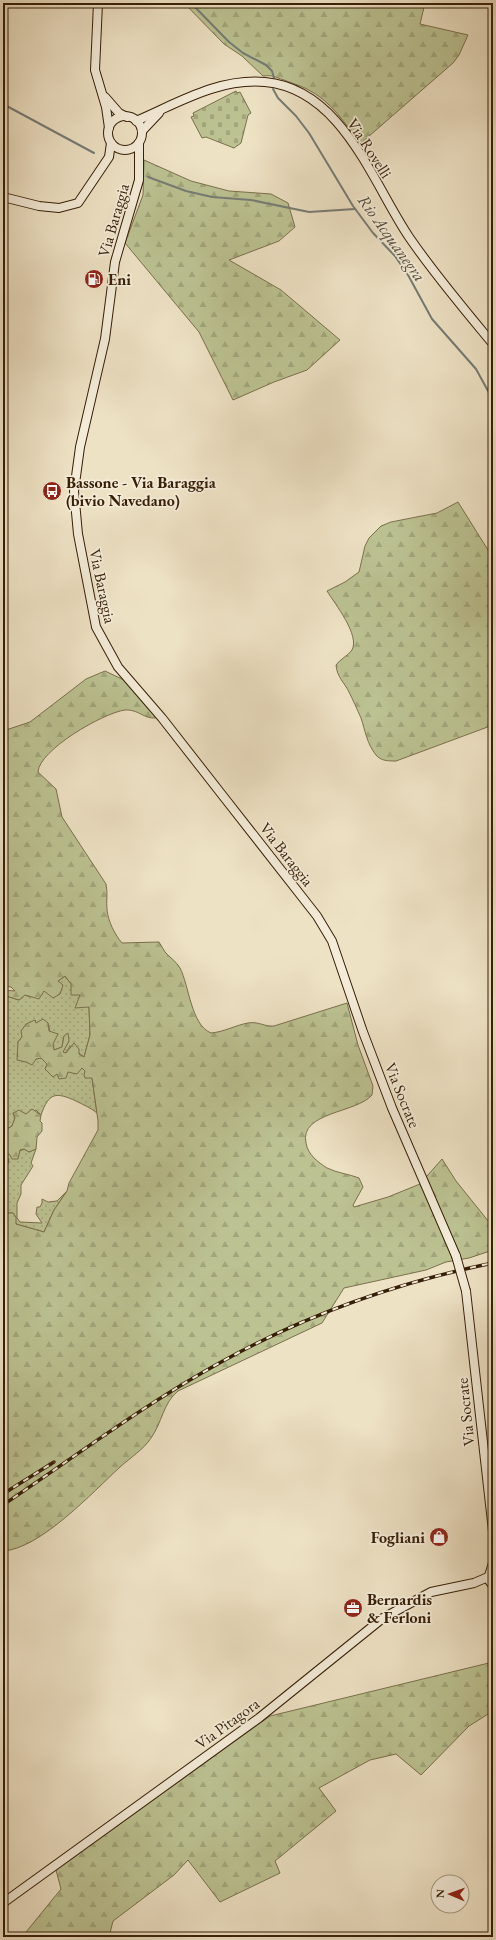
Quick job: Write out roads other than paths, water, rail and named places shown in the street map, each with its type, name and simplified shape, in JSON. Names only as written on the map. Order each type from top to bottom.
[{"type":"street","points":[[3,197],[52,208],[60,208],[78,203],[109,157],[111,143],[108,133],[109,128],[95,70],[98,3]]},
{"type":"street","name":"Via Rovelli","points":[[136,121],[210,88],[235,82],[280,85],[296,91],[320,105],[347,135],[396,216],[424,257],[493,344]]},
{"type":"street","points":[[101,91],[119,113],[136,121],[142,131],[139,143],[135,147],[122,150],[109,157]]},
{"type":"street","name":"Via Rovelli","points":[[142,131],[162,109]]},
{"type":"street","points":[[109,128],[116,119],[127,117]]},
{"type":"street","points":[[111,143],[122,150]]},
{"type":"street","name":"Via Baraggia","points":[[139,143],[139,166],[136,194],[115,262],[105,339],[80,447],[75,479],[74,491],[78,534],[96,627],[103,643],[118,667],[162,718],[195,760],[317,916],[332,940]]},
{"type":"street","name":"Via Baraggia","points":[[122,150],[133,155],[139,166]]},
{"type":"street","name":"Via Socrate","points":[[332,940],[363,1032],[392,1108],[456,1256],[466,1291],[493,1531]]},
{"type":"street","points":[[491,1579],[493,1563]]},
{"type":"street","name":"Via Pitagora","points":[[3,1903],[259,1718],[383,1618],[431,1592],[491,1579]]},
{"type":"waterway","name":"Rio Acquanegra","points":[[191,3],[229,42],[243,53],[266,65],[272,71],[274,78]]},
{"type":"waterway","name":"Rio Acquanegra","points":[[273,89],[278,98],[296,116],[309,133],[353,206],[373,233],[395,256],[408,275],[432,319],[476,369],[493,400]]},
{"type":"waterway","points":[[3,104],[94,153]]},
{"type":"waterway","points":[[148,177],[186,191],[212,197],[251,200],[309,212],[355,209]]},
{"type":"railway","points":[[3,1505],[166,1394],[255,1344],[321,1314],[389,1290],[493,1263]]},
{"type":"railway","points":[[3,1494],[54,1462]]},
{"type":"place","name":"Eni","points":[[94,279]]},
{"type":"place","name":"Bassone - Via Baraggia (bivio Navedano)","points":[[52,491]]},
{"type":"place","name":"Fogliani","points":[[439,1537]]},
{"type":"place","name":"Bernardis & Ferloni","points":[[353,1608]]}]
